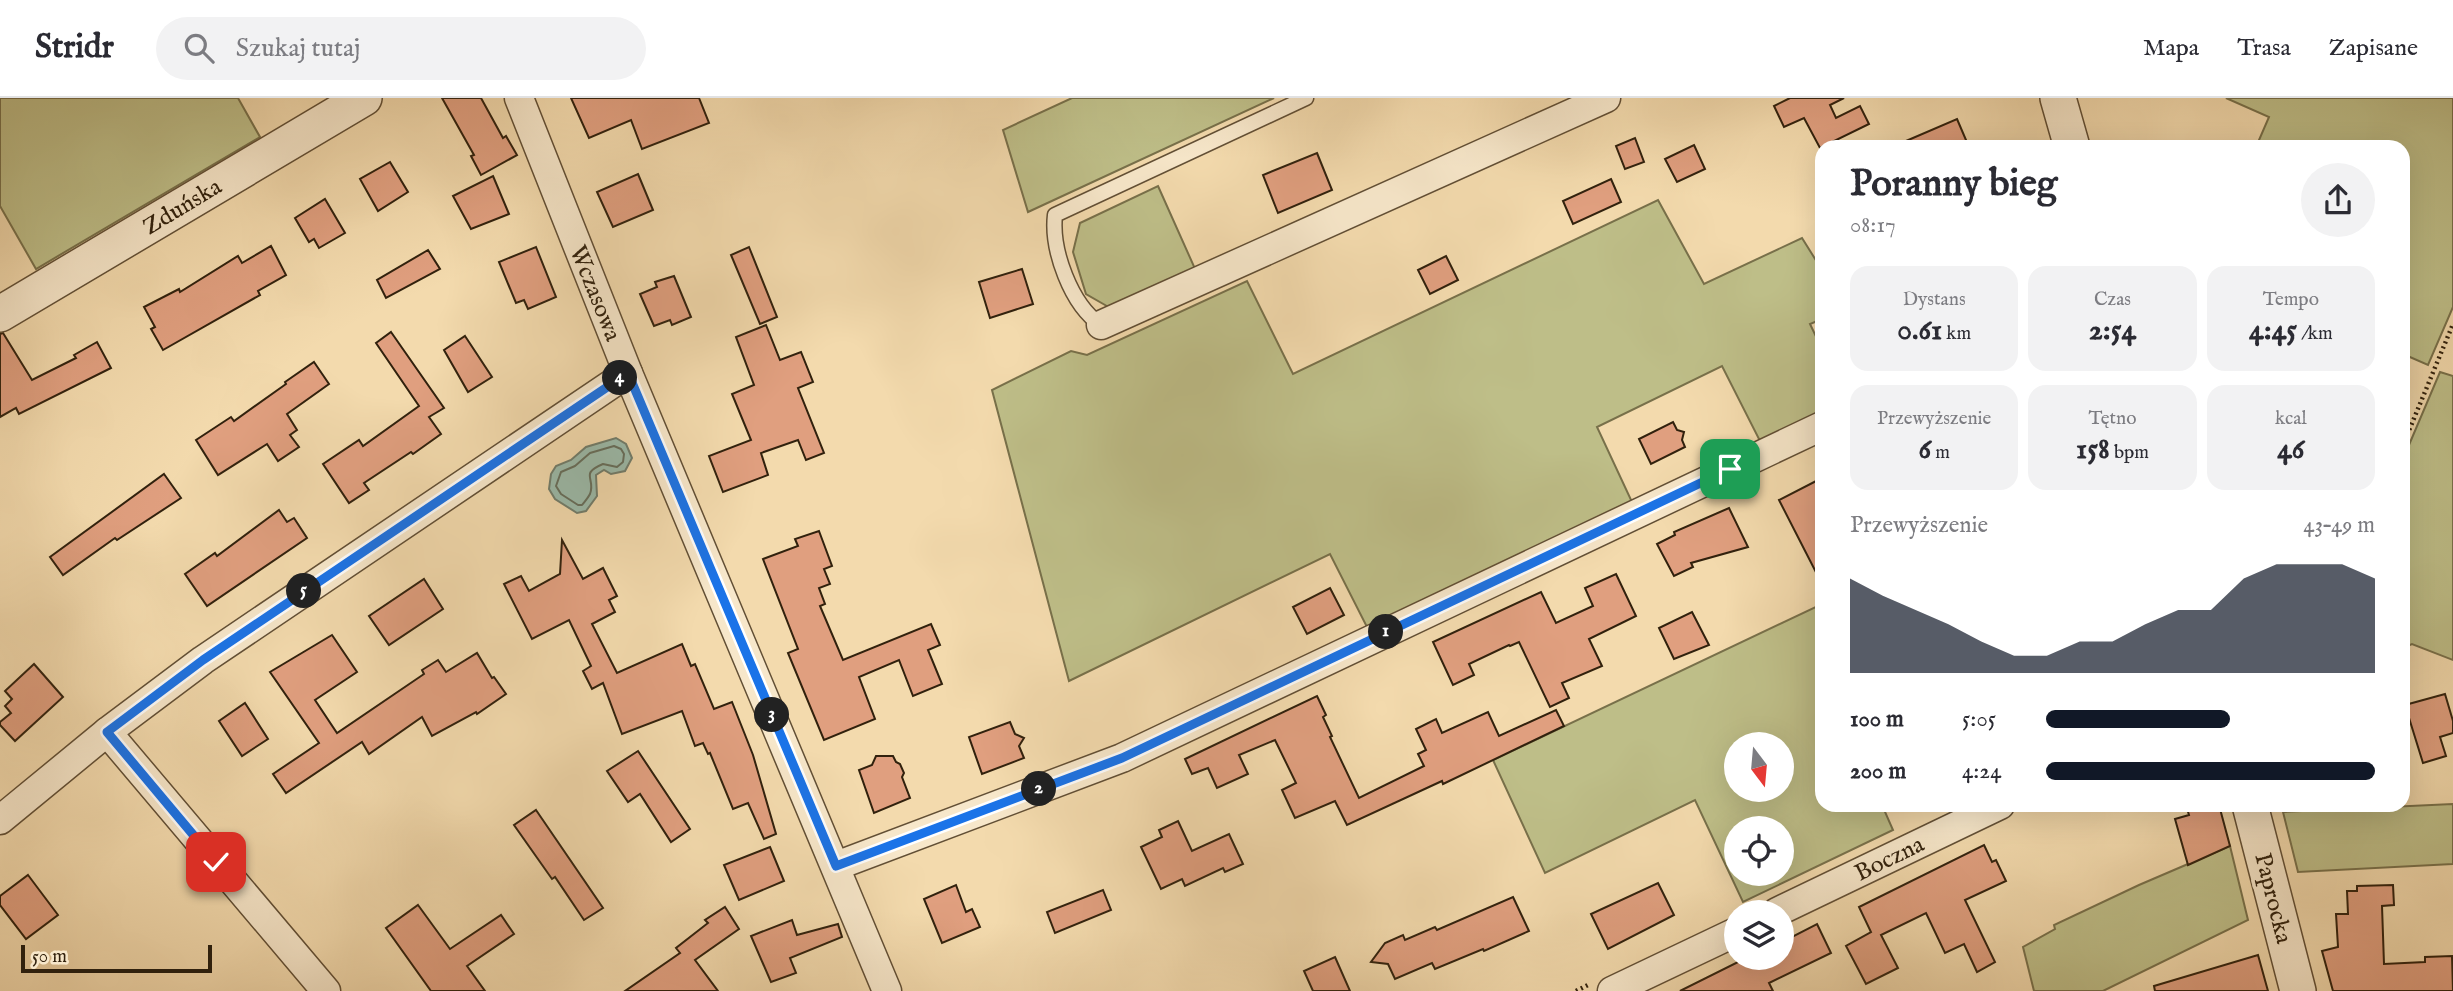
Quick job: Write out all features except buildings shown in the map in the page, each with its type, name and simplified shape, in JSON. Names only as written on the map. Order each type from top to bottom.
[{"type":"street","name":"Zduńska","points":[[0,314],[364,98]]},
{"type":"street","name":"Wczasowa","points":[[519,98],[628,373],[887,991]]},
{"type":"street","points":[[1101,325],[1606,98]]},
{"type":"street","points":[[2058,98],[2070,140]]},
{"type":"street","points":[[0,820],[107,732],[203,660],[628,373]]},
{"type":"street","points":[[836,866],[1122,758],[1815,429]]},
{"type":"street","points":[[107,732],[326,991]]},
{"type":"street","name":"Boczna","points":[[1794,904],[1985,812]]},
{"type":"street","name":"Paprocka","points":[[2252,812],[2298,991]]},
{"type":"street","points":[[1612,991],[1724,938]]},
{"type":"lane","points":[[1101,325],[1092,318],[1068,283],[1053,234],[1055,215],[1306,98]]},
{"type":"path","points":[[2410,428],[2453,324]]},
{"type":"green space","points":[[0,98],[238,98],[260,137],[36,269],[0,206]]},
{"type":"green space","points":[[1072,98],[1274,98],[1028,212],[1003,130]]},
{"type":"green space","points":[[2226,98],[2453,98],[2453,307],[2428,365],[2410,357],[2410,140],[2259,140],[2269,117]]},
{"type":"green space","points":[[1158,186],[1196,271],[1112,309],[1086,294],[1073,252],[1080,223]]},
{"type":"green space","points":[[1658,200],[1704,284],[1802,238],[1815,259],[1815,322],[1810,324],[1815,334],[1815,417],[1761,443],[1722,366],[1597,427],[1632,502],[1369,631],[1330,554],[1069,681],[992,390],[1071,351],[1087,355],[1247,281],[1293,374]]},
{"type":"green space","points":[[2440,372],[2453,376],[2453,660],[2410,645],[2410,443]]},
{"type":"green space","points":[[1815,607],[1815,812],[1885,812],[1893,830],[1794,878],[1794,816],[1724,816],[1724,862],[1695,800],[1545,873],[1493,760]]},
{"type":"green space","points":[[2453,804],[2453,864],[2298,872],[2283,812],[2410,812],[2410,806]]},
{"type":"green space","points":[[2230,846],[2248,920],[2103,991],[2034,991],[2023,947],[2055,929],[2054,925]]},
{"type":"green space","points":[[1735,886],[1776,886],[1747,900],[1742,900]]},
{"type":"water","points":[[616,438],[626,444],[632,458],[625,471],[611,474],[604,470],[596,475],[597,496],[586,511],[577,513],[555,499],[549,489],[551,474],[556,466],[571,460],[586,447]]},
{"type":"route","points":[[216,862],[107,732],[203,660],[628,373],[836,866],[1122,758],[1730,469]]}]
